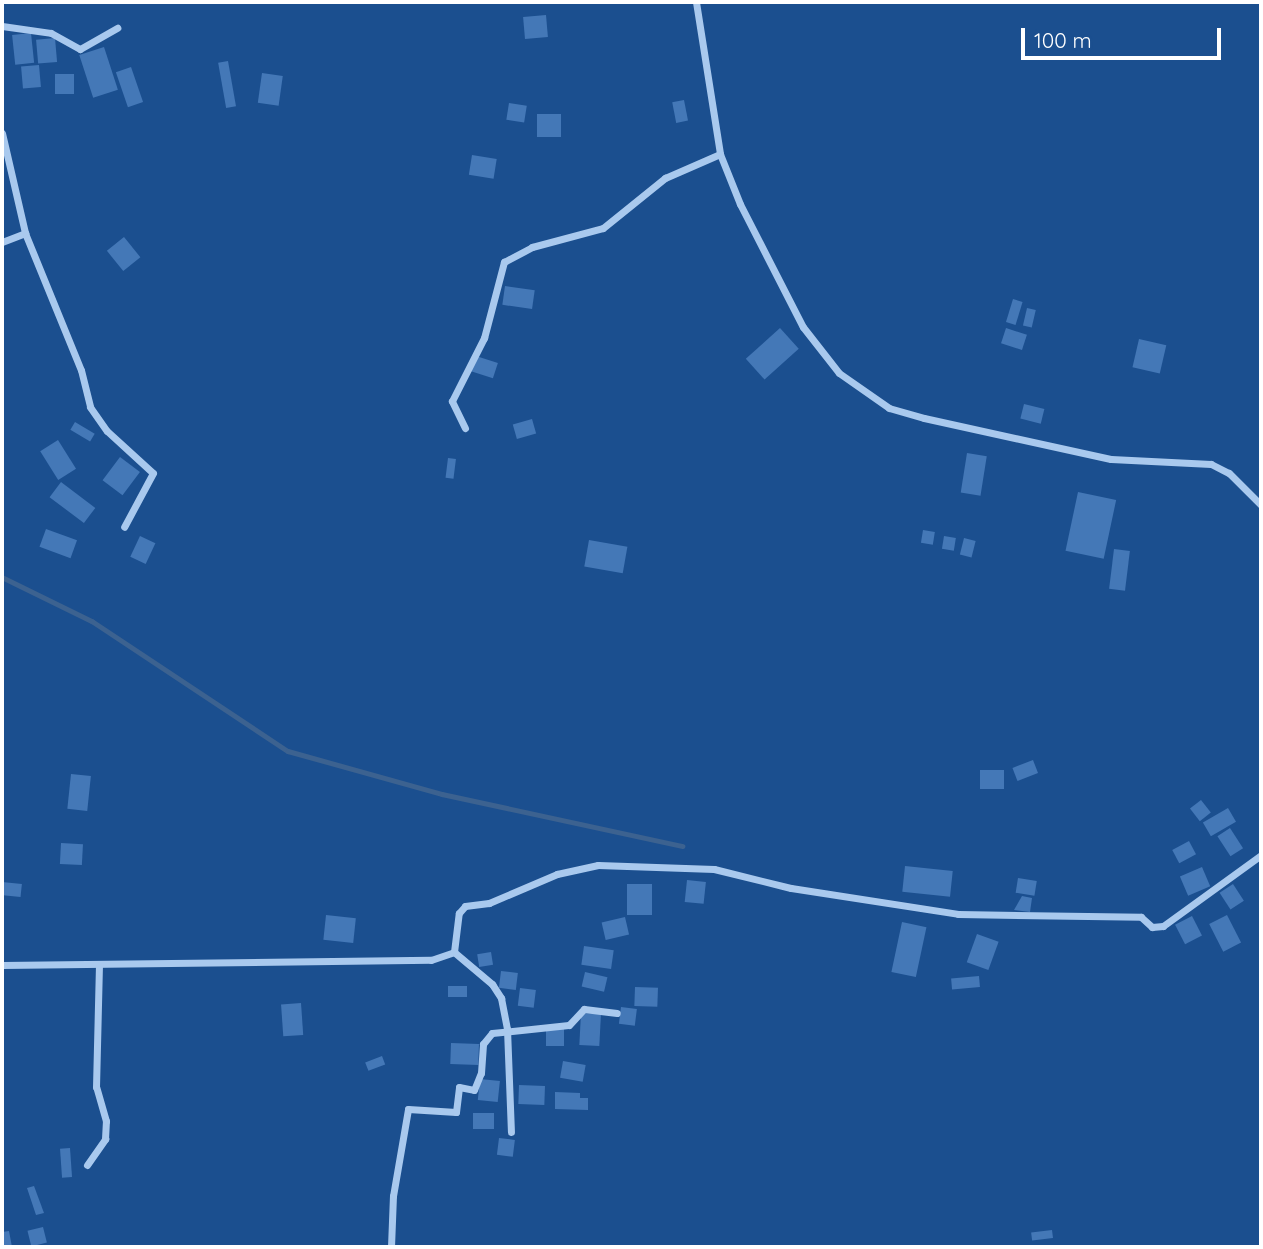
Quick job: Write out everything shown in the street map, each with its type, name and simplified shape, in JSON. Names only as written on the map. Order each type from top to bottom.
[{"type":"street","points":[[696,2],[720,155],[740,204],[803,327],[839,373],[865,395],[889,408],[924,418],[1111,459],[1211,464],[1229,473],[1261,505]]},
{"type":"street","points":[[2,26],[51,33],[80,49],[117,28]]},
{"type":"street","points":[[2,133],[25,233],[81,370],[90,407],[107,431],[153,473],[124,527]]},
{"type":"street","points":[[465,428],[452,401],[484,338],[504,262],[532,247],[603,228],[665,178],[720,155]]},
{"type":"street","points":[[2,242],[25,233]]},
{"type":"street","points":[[454,952],[459,913],[465,906],[489,903],[557,874],[598,865],[714,869],[791,888],[958,914],[1141,917],[1152,927],[1163,926],[1261,855]]},
{"type":"street","points":[[2,965],[99,966],[431,960],[454,952]]},
{"type":"street","points":[[454,952],[492,984],[507,1029],[511,1132]]},
{"type":"street","points":[[87,1165],[104,1139],[106,1121],[96,1087],[99,966]]},
{"type":"street","points":[[391,1247],[404,1115],[408,1109],[456,1111],[459,1087],[474,1090],[481,1073],[483,1044],[492,1033],[507,1029],[569,1025],[584,1009],[617,1013]]},
{"type":"building","points":[[546,15],[548,37],[525,39],[523,17]]},
{"type":"building","points":[[31,33],[34,63],[15,65],[12,35]]},
{"type":"building","points":[[55,38],[57,62],[38,64],[36,40]]},
{"type":"building","points":[[104,47],[118,90],[93,98],[79,55]]},
{"type":"building","points":[[228,61],[236,106],[226,108],[218,63]]},
{"type":"building","points":[[39,65],[41,87],[23,88],[21,67]]},
{"type":"building","points":[[131,67],[143,102],[128,107],[116,72]]},
{"type":"building","points":[[262,73],[283,76],[279,106],[258,103]]},
{"type":"building","points":[[55,74],[74,74],[74,94],[55,94]]},
{"type":"building","points":[[684,100],[688,121],[676,123],[672,102]]},
{"type":"building","points":[[509,103],[527,106],[524,123],[506,120]]},
{"type":"building","points":[[537,114],[561,114],[561,137],[537,137]]},
{"type":"building","points":[[472,155],[497,159],[494,179],[469,175]]},
{"type":"building","points":[[124,237],[140,257],[123,271],[107,251]]},
{"type":"building","points":[[505,286],[535,290],[532,309],[502,305]]},
{"type":"building","points":[[1013,299],[1023,302],[1016,325],[1006,322]]},
{"type":"building","points":[[1027,308],[1036,310],[1032,328],[1023,326]]},
{"type":"building","points":[[780,328],[799,349],[765,380],[746,359]]},
{"type":"building","points":[[1006,328],[1027,335],[1022,350],[1001,343]]},
{"type":"building","points":[[1139,339],[1166,345],[1160,374],[1132,367]]},
{"type":"building","points":[[476,356],[498,363],[493,378],[471,371]]},
{"type":"building","points":[[1024,404],[1044,409],[1041,424],[1020,419]]},
{"type":"building","points":[[532,419],[536,433],[517,439],[513,425]]},
{"type":"building","points":[[75,422],[95,434],[90,442],[70,430]]},
{"type":"building","points":[[58,440],[76,469],[58,480],[40,451]]},
{"type":"building","points":[[967,453],[987,456],[980,496],[961,493]]},
{"type":"building","points":[[120,457],[140,472],[123,495],[103,480]]},
{"type":"building","points":[[448,458],[456,459],[454,479],[446,478]]},
{"type":"building","points":[[61,482],[95,508],[84,523],[50,497]]},
{"type":"building","points":[[1078,492],[1116,500],[1104,559],[1066,551]]},
{"type":"building","points":[[46,529],[77,540],[71,558],[40,547]]},
{"type":"building","points":[[923,530],[935,532],[933,545],[921,543]]},
{"type":"building","points":[[140,536],[155,543],[146,564],[130,557]]},
{"type":"building","points":[[944,536],[956,538],[954,551],[942,549]]},
{"type":"building","points":[[964,538],[976,541],[972,557],[960,554]]},
{"type":"building","points":[[589,540],[627,547],[623,573],[584,567]]},
{"type":"building","points":[[1114,549],[1130,551],[1125,591],[1109,589]]},
{"type":"building","points":[[1033,760],[1038,773],[1017,781],[1012,768]]},
{"type":"building","points":[[980,770],[1004,770],[1004,789],[980,789]]},
{"type":"building","points":[[71,774],[91,776],[87,811],[67,809]]},
{"type":"building","points":[[1201,800],[1211,813],[1200,821],[1190,809]]},
{"type":"building","points":[[1228,808],[1236,822],[1211,836],[1203,822]]},
{"type":"building","points":[[1230,828],[1243,848],[1230,856],[1217,836]]},
{"type":"building","points":[[1189,841],[1196,854],[1179,863],[1172,850]]},
{"type":"building","points":[[61,843],[83,844],[82,865],[60,864]]},
{"type":"building","points":[[905,866],[953,871],[950,897],[902,892]]},
{"type":"building","points":[[1202,867],[1210,886],[1188,896],[1180,876]]},
{"type":"building","points":[[1018,878],[1037,881],[1034,896],[1016,893]]},
{"type":"building","points":[[687,880],[706,882],[704,904],[685,902]]},
{"type":"building","points":[[2,882],[22,884],[21,897],[2,895]]},
{"type":"building","points":[[627,884],[652,884],[652,915],[627,915]]},
{"type":"building","points":[[1233,884],[1244,901],[1230,909],[1220,893]]},
{"type":"building","points":[[1022,896],[1032,898],[1030,912],[1014,910]]},
{"type":"building","points":[[326,915],[356,918],[353,943],[323,940]]},
{"type":"building","points":[[1227,915],[1241,943],[1223,952],[1209,924]]},
{"type":"building","points":[[1192,916],[1202,936],[1185,944],[1175,925]]},
{"type":"building","points":[[625,917],[629,935],[606,940],[602,922]]},
{"type":"building","points":[[902,922],[926,927],[916,977],[891,972]]},
{"type":"building","points":[[977,934],[999,942],[988,970],[967,962]]},
{"type":"building","points":[[584,946],[614,950],[611,969],[581,965]]},
{"type":"building","points":[[491,952],[493,965],[479,967],[477,954]]},
{"type":"building","points":[[501,971],[518,973],[516,990],[499,988]]},
{"type":"building","points":[[585,972],[607,977],[604,992],[582,987]]},
{"type":"building","points":[[979,976],[980,987],[952,989],[951,978]]},
{"type":"building","points":[[448,986],[467,986],[467,997],[448,997]]},
{"type":"building","points":[[635,987],[658,988],[657,1007],[634,1006]]},
{"type":"building","points":[[520,988],[536,990],[534,1008],[518,1006]]},
{"type":"building","points":[[301,1003],[303,1035],[283,1036],[281,1004]]},
{"type":"building","points":[[621,1007],[637,1009],[635,1026],[619,1024]]},
{"type":"building","points":[[581,1013],[601,1014],[599,1046],[579,1045]]},
{"type":"building","points":[[546,1029],[564,1029],[564,1046],[546,1046]]},
{"type":"building","points":[[451,1043],[479,1044],[478,1065],[450,1064]]},
{"type":"building","points":[[382,1056],[385,1064],[368,1071],[365,1062]]},
{"type":"building","points":[[563,1061],[586,1065],[583,1082],[560,1078]]},
{"type":"building","points":[[480,1079],[500,1081],[498,1102],[478,1100]]},
{"type":"building","points":[[519,1085],[545,1086],[544,1105],[518,1104]]},
{"type":"building","points":[[555,1092],[580,1093],[580,1098],[588,1098],[588,1110],[555,1109]]},
{"type":"building","points":[[473,1113],[494,1113],[494,1129],[473,1129]]},
{"type":"building","points":[[499,1138],[515,1140],[513,1157],[497,1155]]},
{"type":"building","points":[[70,1148],[72,1177],[62,1178],[60,1149]]},
{"type":"building","points":[[34,1186],[44,1213],[36,1215],[27,1188]]},
{"type":"building","points":[[43,1227],[47,1243],[31,1246],[27,1231]]},
{"type":"building","points":[[1052,1230],[1053,1238],[1032,1240],[1031,1233]]},
{"type":"building","points":[[9,1231],[12,1247],[2,1247],[2,1232]]},
{"type":"waterway","points":[[2,577],[92,621],[288,751],[442,794],[682,846]]}]
